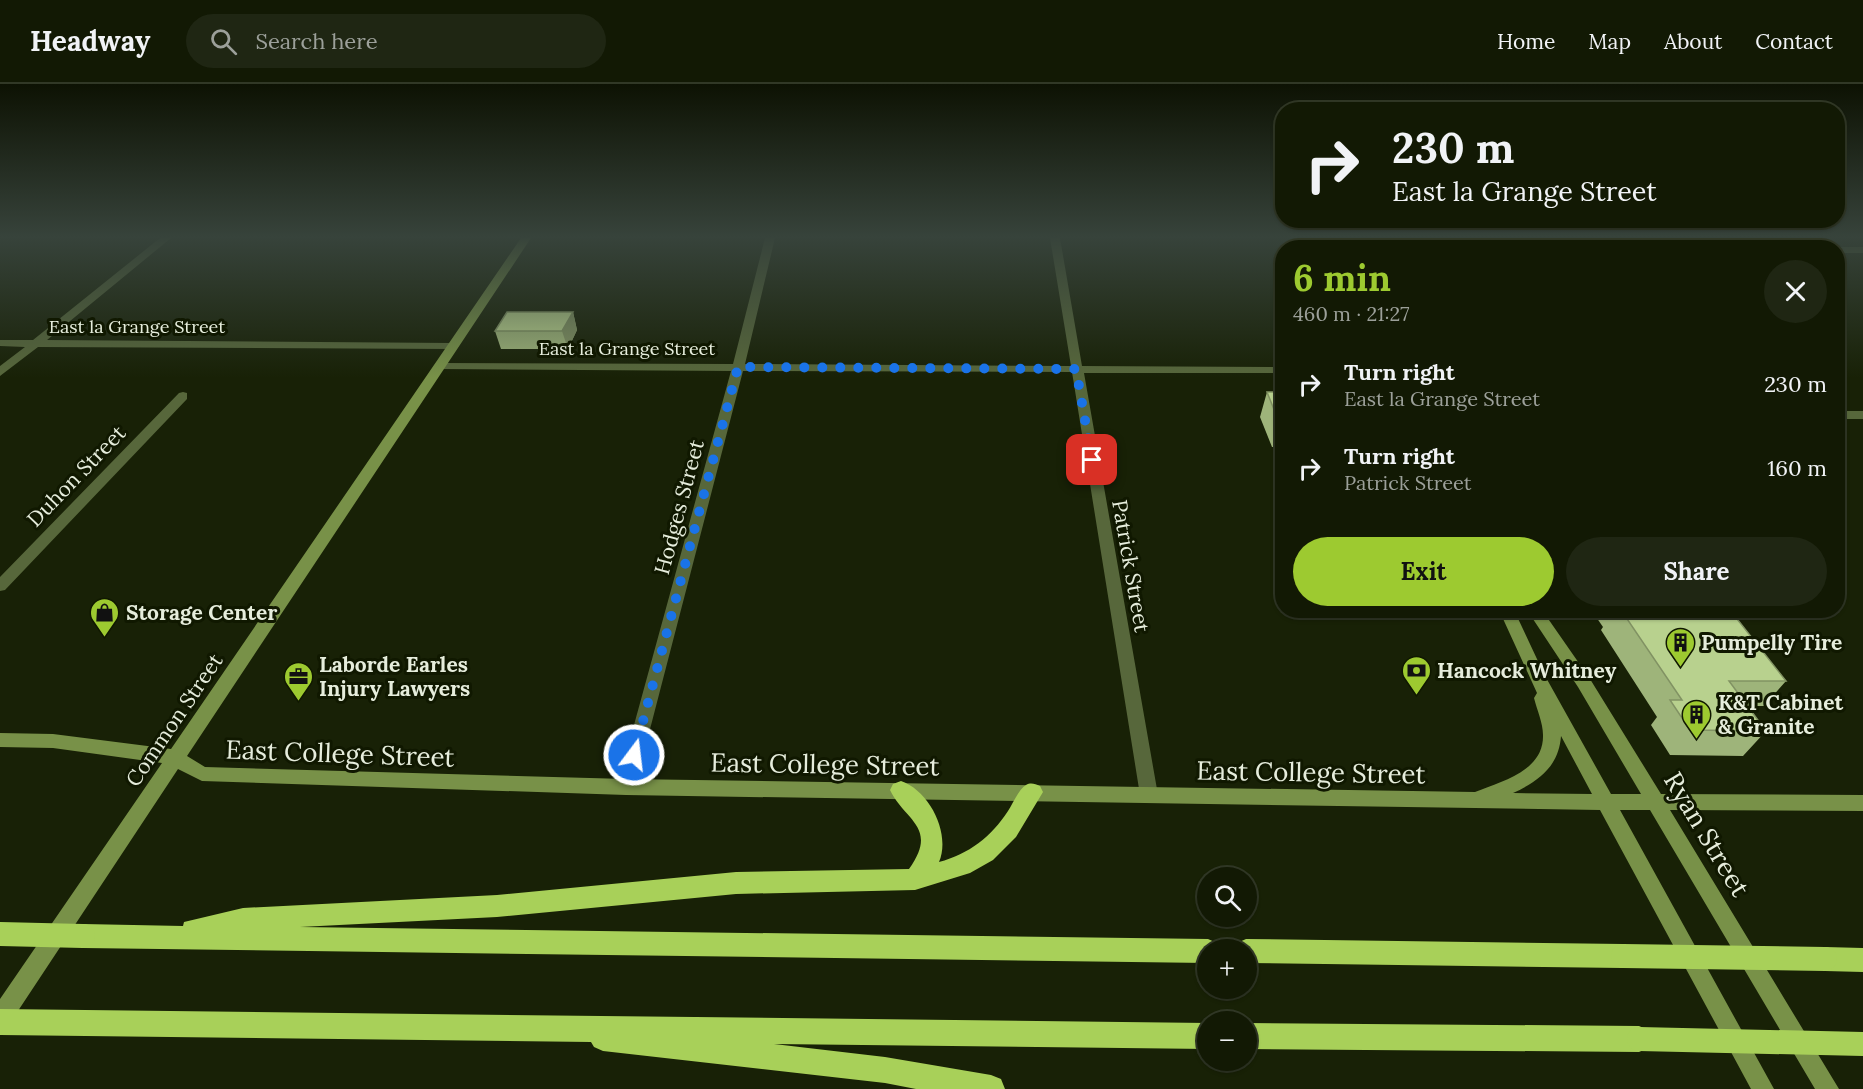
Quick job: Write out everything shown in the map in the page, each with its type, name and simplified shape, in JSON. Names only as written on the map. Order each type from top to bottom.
[{"type":"highway","points":[[901,790],[923,811],[930,831],[930,856],[915,879]]},
{"type":"highway","points":[[150,937],[243,919],[497,906],[736,883],[915,879],[962,866],[985,853],[1008,830],[1032,792]]},
{"type":"highway","points":[[0,934],[1197,951]]},
{"type":"highway","points":[[1257,951],[1863,960]]},
{"type":"highway","points":[[0,1020],[88,1023],[1197,1036]]},
{"type":"highway","points":[[500,1027],[885,1070],[991,1089]]},
{"type":"highway","points":[[1257,1036],[1639,1039],[1863,1044]]},
{"type":"main road","name":"Common Street","points":[[0,1020],[174,757],[494,285]]},
{"type":"main road","points":[[1510,618],[1536,675],[1763,1089]]},
{"type":"main road","name":"Ryan Street","points":[[1539,618],[1584,683],[1828,1089]]},
{"type":"main road","points":[[1477,800],[1539,771],[1550,754],[1552,735],[1536,675]]},
{"type":"main road","name":"East College Street","points":[[0,740],[53,741],[174,757],[202,774],[626,787],[1606,802],[1863,803]]},
{"type":"street","points":[[0,372],[108,285]]},
{"type":"street","name":"Hodges Street","points":[[626,787],[758,285]]},
{"type":"street","name":"Patrick Street","points":[[1062,285],[1149,795]]},
{"type":"street","name":"East la Grange Street","points":[[0,343],[453,346]]},
{"type":"street","name":"East la Grange Street","points":[[440,366],[1275,370]]},
{"type":"street","name":"Duhon Street","points":[[0,586],[183,396]]},
{"type":"street","points":[[1845,415],[1863,415]]},
{"type":"building","points":[[507,312],[573,312],[562,331],[495,331]]},
{"type":"building","points":[[1267,392],[1275,392],[1275,412]]},
{"type":"building","points":[[1626,618],[1736,618],[1786,681],[1729,681],[1766,731],[1690,730],[1670,700],[1682,700]]},
{"type":"place","name":"Storage Center","points":[[105,638]]},
{"type":"place","name":"Pumpelly Tire","points":[[1680,668]]},
{"type":"place","name":"Hancock Whitney","points":[[1416,696]]},
{"type":"place","name":"Laborde Earles Injury Lawyers","points":[[298,702]]},
{"type":"place","name":"K&T Cabinet & Granite","points":[[1697,740]]},
{"type":"route","points":[[634,755],[738,367],[1076,369],[1092,460]]}]
